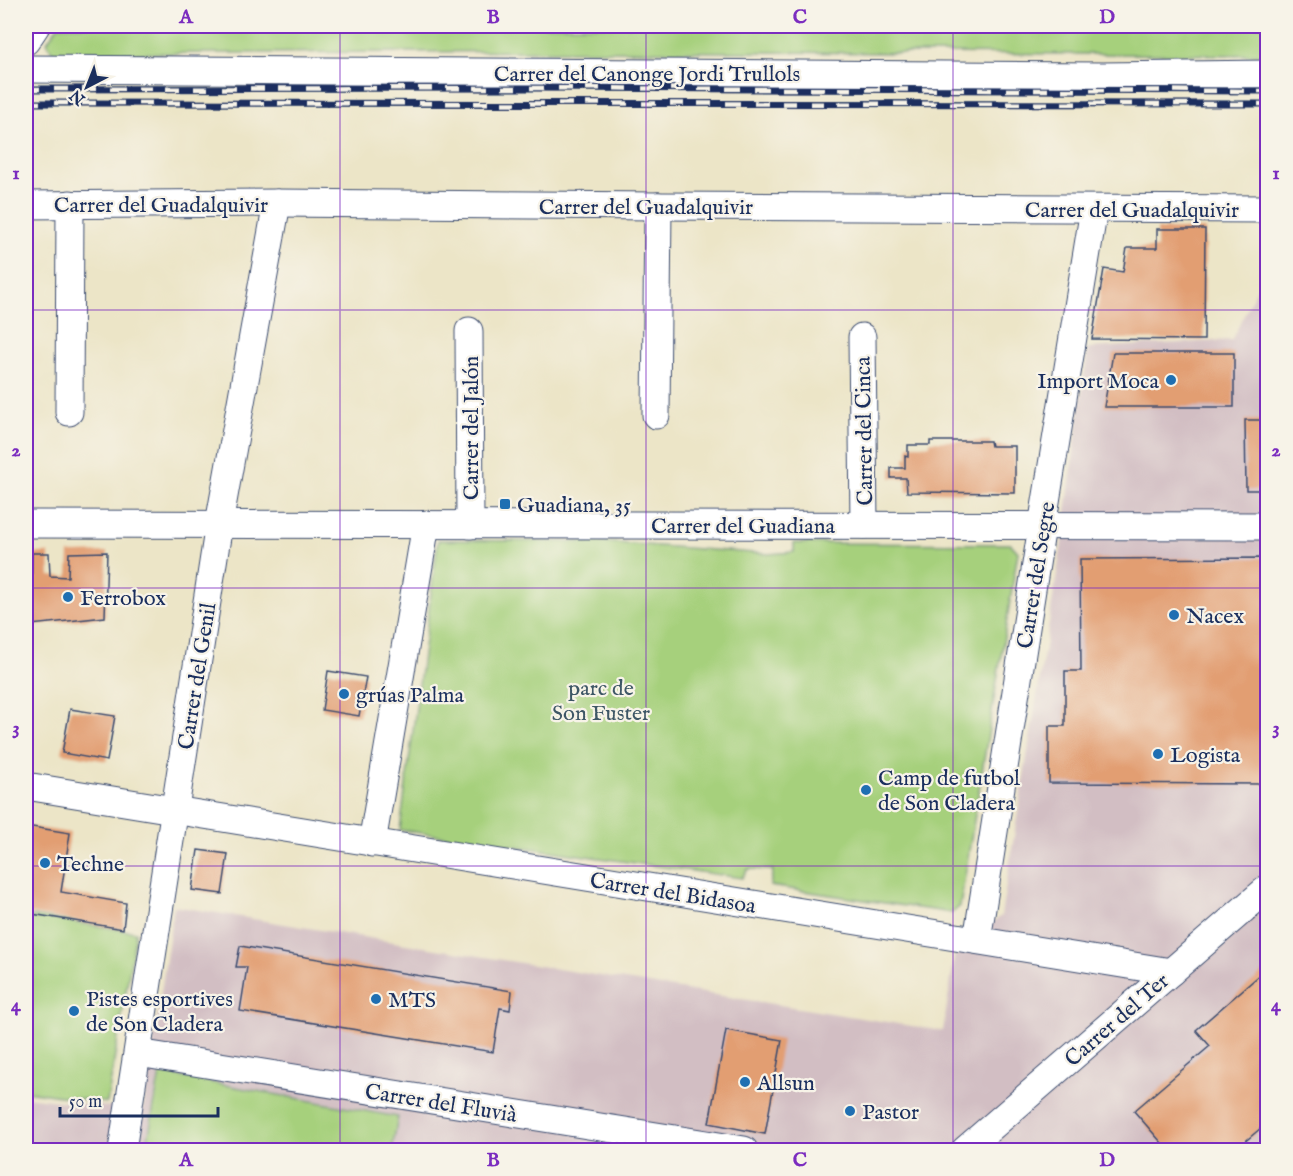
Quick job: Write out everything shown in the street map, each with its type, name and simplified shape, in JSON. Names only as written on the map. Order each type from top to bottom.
[{"type":"street","points":[[26,41],[36,26]]},
{"type":"street","name":"Carrer del Canonge Jordi Trullols","points":[[26,69],[1103,76],[1268,74]]},
{"type":"street","name":"Carrer del Guadalquivir","points":[[26,205],[277,203],[1268,209]]},
{"type":"street","name":"Carrer del Genil","points":[[122,1150],[219,524],[277,203]]},
{"type":"street","points":[[69,204],[69,412]]},
{"type":"street","points":[[656,415],[658,206]]},
{"type":"street","name":"Carrer del Segre","points":[[977,940],[1094,209]]},
{"type":"street","name":"Carrer del Jalón","points":[[469,331],[470,525]]},
{"type":"street","name":"Carrer del Cinca","points":[[862,337],[864,525]]},
{"type":"street","points":[[26,524],[219,524]]},
{"type":"street","name":"Carrer del Guadiana","points":[[219,524],[1268,526]]},
{"type":"street","points":[[372,843],[426,524]]},
{"type":"street","name":"Carrer del Bidasoa","points":[[26,786],[1171,972]]},
{"type":"street","name":"Carrer del Ter","points":[[965,1150],[1268,888]]},
{"type":"street","name":"Carrer del Fluvià","points":[[138,1053],[744,1150]]},
{"type":"shaded area","points":[[1267,268],[1267,1150],[26,1150],[26,1097],[143,1111],[174,906],[943,1031],[955,953],[1001,916],[1061,549],[1088,348],[1232,340]]},
{"type":"green space","points":[[58,26],[1267,26],[1268,55],[586,51],[62,54],[52,52],[47,42]]},
{"type":"green space","name":"parc de Son Fuster","points":[[438,540],[604,542],[768,554],[794,552],[794,543],[1011,544],[1018,552],[960,906],[952,913],[770,886],[773,870],[748,869],[742,878],[400,830]]},
{"type":"green space","name":"Pistes esportives de Son Cladera","points":[[26,915],[136,932],[107,1103],[26,1091]]},
{"type":"green space","points":[[160,1073],[398,1117],[392,1150],[146,1150]]},
{"type":"building","points":[[1157,229],[1205,229],[1204,340],[1092,339],[1104,269],[1123,272],[1127,248],[1157,248]]},
{"type":"building","name":"Import Moca","points":[[1113,353],[1234,353],[1234,407],[1104,407]]},
{"type":"building","points":[[1245,420],[1268,420],[1268,490],[1246,490]]},
{"type":"building","points":[[930,441],[990,441],[991,446],[1015,446],[1015,493],[907,492],[906,478],[891,478],[891,468],[905,468],[908,445],[930,445]]},
{"type":"building","name":"Ferrobox","points":[[107,552],[105,617],[31,625],[32,553],[49,553],[50,576],[68,577],[69,553]]},
{"type":"building","points":[[1268,558],[1268,784],[1049,783],[1049,726],[1065,726],[1065,671],[1081,671],[1080,559]]},
{"type":"building","name":"grúas Palma","points":[[328,671],[366,677],[359,716],[322,710]]},
{"type":"building","points":[[70,709],[115,716],[107,761],[62,753]]},
{"type":"building","name":"Techne","points":[[26,826],[70,833],[61,892],[126,903],[123,929],[26,913]]},
{"type":"building","points":[[198,850],[228,854],[222,894],[192,890]]},
{"type":"building","name":"MTS","points":[[240,946],[512,991],[510,1010],[500,1008],[493,1052],[240,1011],[247,967],[236,967]]},
{"type":"building","points":[[1268,968],[1268,1122],[1235,1150],[1168,1150],[1134,1111],[1210,1046],[1196,1030]]},
{"type":"building","name":"Allsun","points":[[726,1030],[782,1040],[765,1134],[709,1123]]},
{"type":"railway","points":[[26,89],[524,88],[1268,91]]},
{"type":"railway","points":[[26,103],[1268,104]]},
{"type":"place","name":"Import Moca","points":[[1171,380]]},
{"type":"place","name":"Guadiana, 35","points":[[505,504]]},
{"type":"place","name":"Ferrobox","points":[[68,597]]},
{"type":"place","name":"Nacex","points":[[1174,615]]},
{"type":"place","name":"grúas Palma","points":[[344,694]]},
{"type":"place","name":"Logista","points":[[1158,754]]},
{"type":"place","name":"Camp de futbol de Son Cladera","points":[[866,790]]},
{"type":"place","name":"Techne","points":[[45,863]]},
{"type":"place","name":"MTS","points":[[376,999]]},
{"type":"place","name":"Pistes esportives de Son Cladera","points":[[74,1011]]},
{"type":"place","name":"Allsun","points":[[745,1082]]},
{"type":"place","name":"Pastor","points":[[850,1111]]}]
